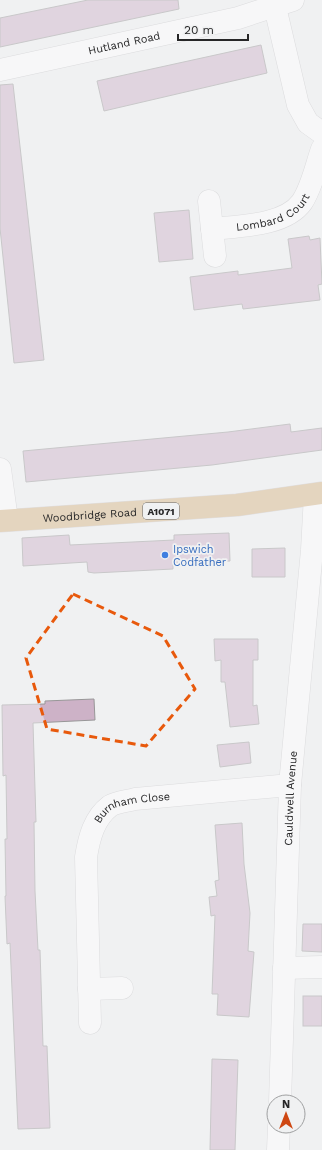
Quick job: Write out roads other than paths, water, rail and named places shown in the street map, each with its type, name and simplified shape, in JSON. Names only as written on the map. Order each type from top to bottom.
[{"type":"main road","name":"Woodbridge Road","points":[[3,521],[237,505],[319,494]]},
{"type":"street","name":"Hutland Road","points":[[0,70],[238,18],[284,3]]},
{"type":"street","points":[[284,3],[298,105],[308,123],[322,133]]},
{"type":"street","name":"Lombard Court","points":[[212,229],[272,222],[291,212],[302,202],[322,149]]},
{"type":"street","points":[[209,201],[215,256]]},
{"type":"street","points":[[0,469],[3,521]]},
{"type":"street","name":"Cauldwell Avenue","points":[[280,1094],[290,785],[312,550],[319,494]]},
{"type":"street","name":"Burnham Close","points":[[90,1023],[86,857],[89,836],[98,820],[111,805],[135,799],[290,785]]},
{"type":"street","points":[[284,968],[322,967]]},
{"type":"street","points":[[89,989],[122,988]]},
{"type":"street","points":[[278,1150],[279,1134]]},
{"type":"place","name":"Ipswich Codfather","points":[[165,555]]}]
